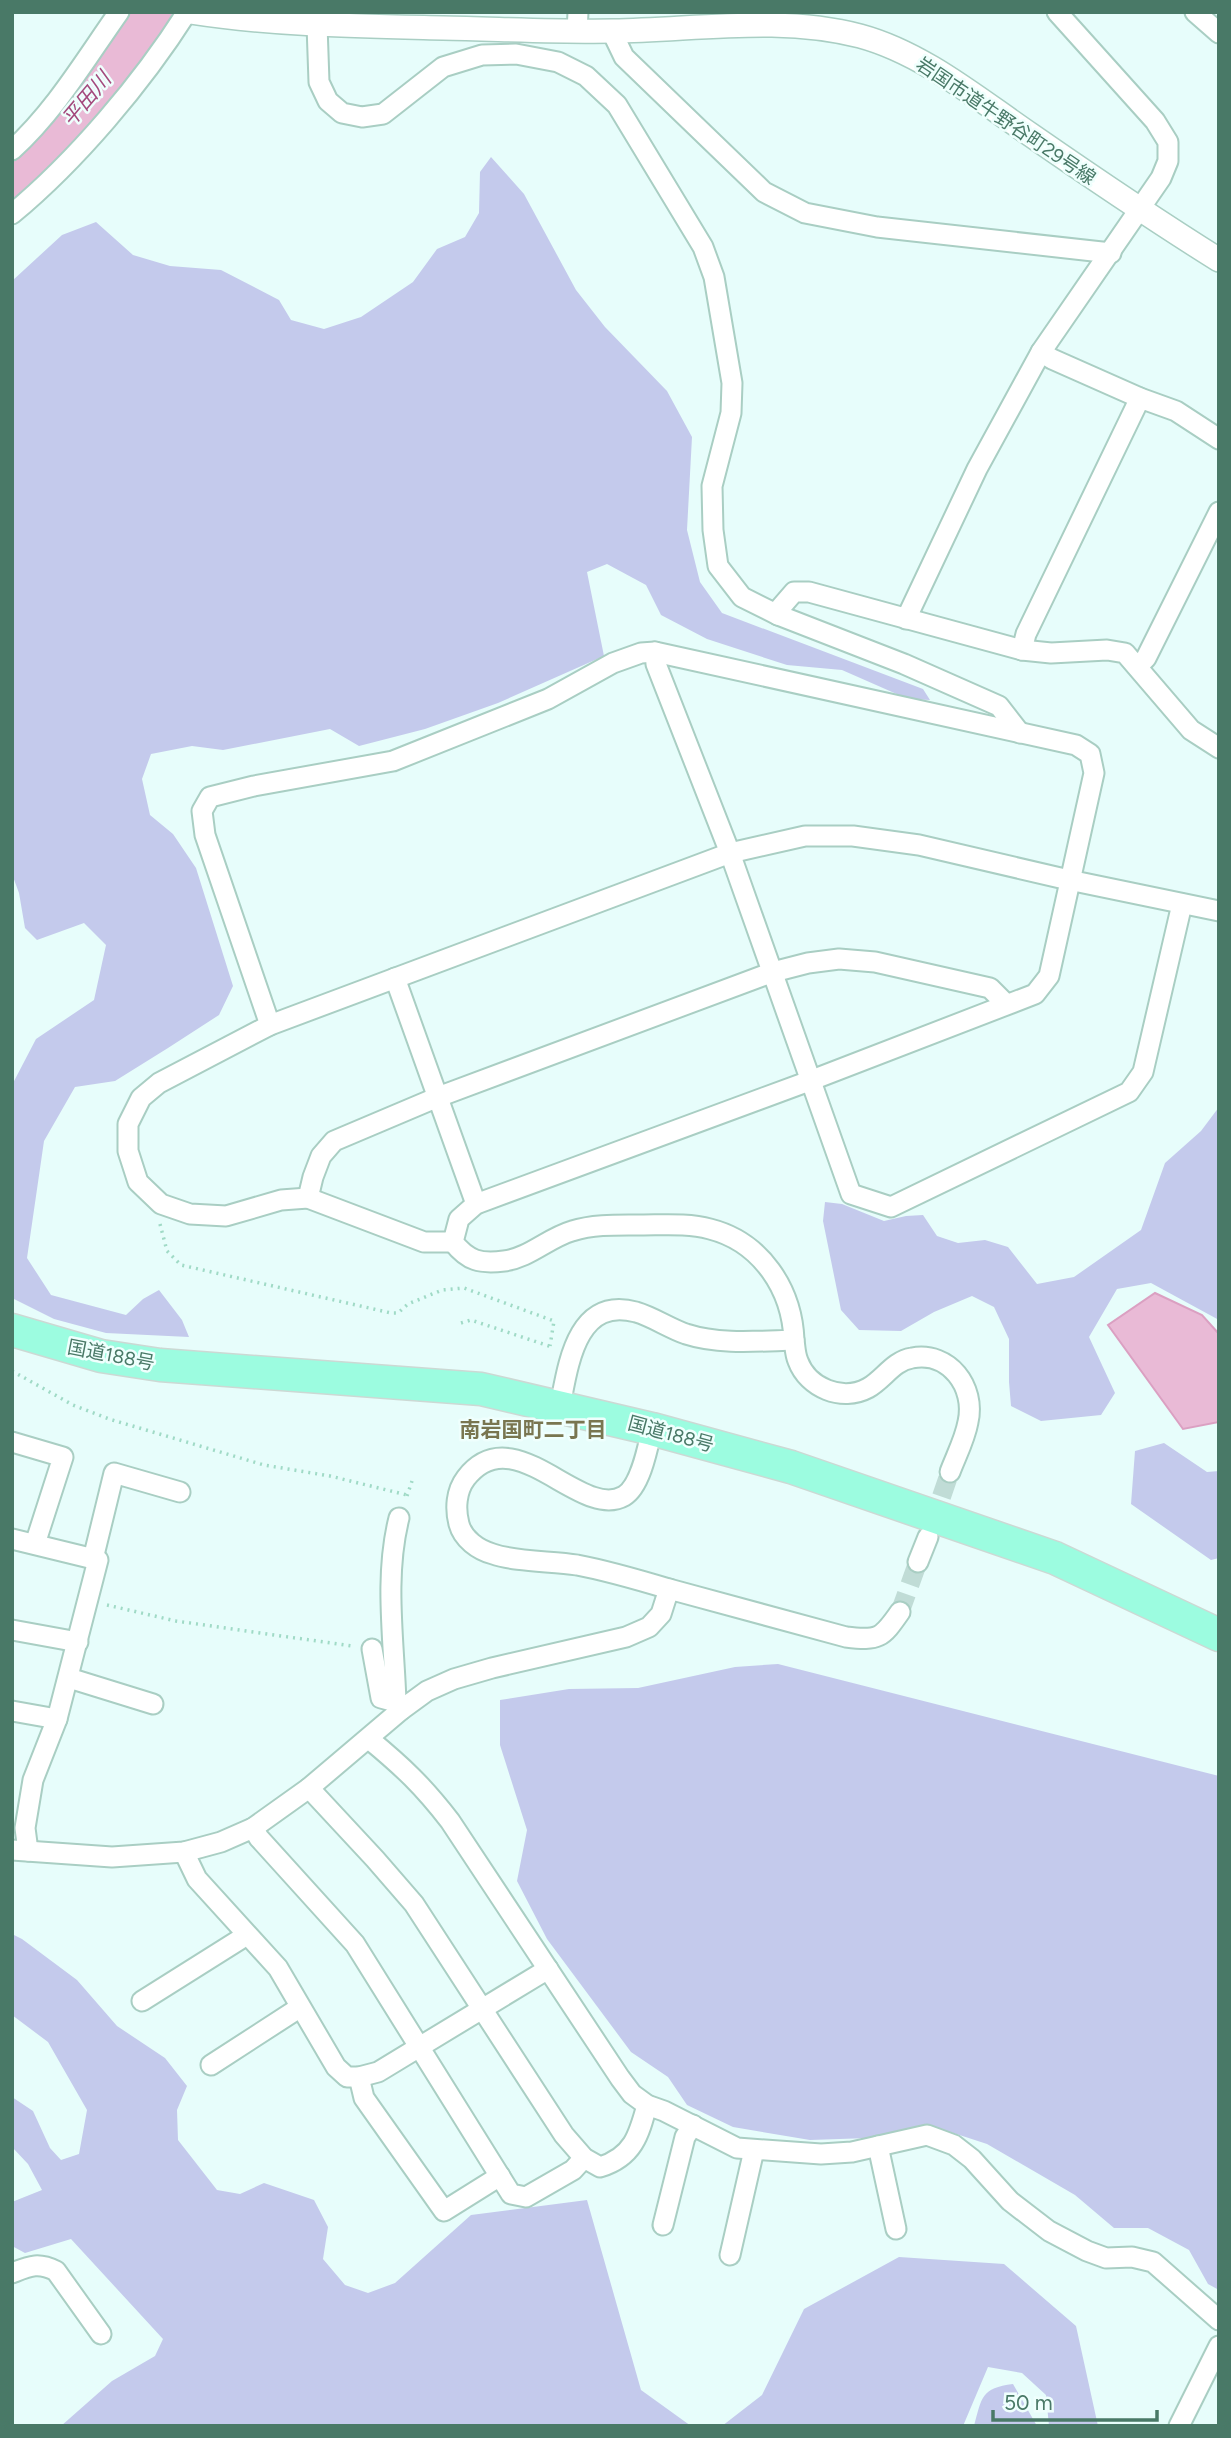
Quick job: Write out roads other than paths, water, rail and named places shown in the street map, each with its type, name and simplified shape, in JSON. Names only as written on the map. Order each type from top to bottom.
[{"type":"highway","name":"国道188号","points":[[12,1330],[101,1356],[160,1365],[481,1389],[652,1429],[791,1467],[1055,1558],[1219,1635]]},
{"type":"street","points":[[12,150],[29,135],[61,97],[119,12]]},
{"type":"street","points":[[12,214],[54,177],[110,114],[165,46],[188,12]]},
{"type":"street","name":"岩国市道牛野谷町29号線","points":[[188,12],[235,19],[317,25],[480,20],[577,22],[612,32],[746,26],[816,27],[862,36],[904,53],[953,81],[1140,211],[1219,260]]},
{"type":"street","points":[[906,620],[977,469],[1041,352],[1140,211],[1161,178],[1168,161],[1168,142],[1155,121],[1057,12]]},
{"type":"street","points":[[1195,12],[1219,33]]},
{"type":"street","points":[[317,25],[319,82],[328,101],[342,113],[362,117],[383,114],[443,67],[482,55],[516,54],[558,62],[586,76],[617,105],[703,247],[714,277],[733,383],[731,413],[712,486],[713,530],[718,566],[742,597],[778,615],[904,664],[999,706],[1020,733]]},
{"type":"street","points":[[612,32],[624,57],[764,192],[805,213],[877,227],[1111,253]]},
{"type":"street","points":[[1041,352],[1140,398],[1176,411],[1219,439]]},
{"type":"street","points":[[1022,650],[1026,634],[1140,398]]},
{"type":"street","points":[[1138,666],[1146,658],[1219,512]]},
{"type":"street","points":[[778,615],[781,607],[794,592],[809,592],[1022,650],[1051,653],[1107,650],[1125,653],[1191,730],[1219,748]]},
{"type":"street","points":[[655,652],[656,664],[730,853],[851,1194],[891,1207],[1129,1092],[1143,1072],[1182,905]]},
{"type":"street","points":[[270,1025],[205,835],[202,811],[210,797],[254,786],[393,761],[548,699],[613,663],[641,653],[655,652],[1076,745],[1090,754],[1094,773],[1049,976],[1035,994],[476,1204],[459,1219],[453,1242]]},
{"type":"street","points":[[453,1242],[424,1242],[308,1198],[281,1200],[226,1216],[190,1214],[161,1205],[138,1182],[128,1151],[128,1124],[141,1098],[159,1083],[270,1025],[730,853],[805,836],[853,836],[919,845],[1219,911]]},
{"type":"street","points":[[308,1198],[321,1156],[334,1141],[438,1097],[773,972],[839,959],[875,962],[990,988],[1006,1004]]},
{"type":"street","points":[[395,978],[476,1204]]},
{"type":"street","points":[[453,1242],[464,1256],[485,1262],[506,1261],[527,1254],[547,1241],[573,1230],[601,1225],[683,1224],[711,1229],[738,1240],[761,1258],[781,1286],[793,1317],[797,1360],[806,1376],[824,1389],[842,1394],[867,1388],[896,1364],[912,1358],[932,1358],[950,1366],[963,1382],[970,1402],[968,1422],[950,1472]]},
{"type":"street","points":[[560,1406],[572,1353],[580,1332],[598,1316],[617,1309],[637,1312],[687,1334],[717,1340],[794,1340]]},
{"type":"street","points":[[652,1429],[635,1485],[625,1496],[609,1501],[593,1498],[525,1462],[489,1461],[476,1467],[464,1480],[457,1500],[460,1526],[474,1546],[494,1555],[578,1565],[627,1576],[846,1637],[870,1640],[887,1630],[900,1612]]},
{"type":"street","points":[[12,1442],[63,1457],[35,1544]]},
{"type":"street","points":[[93,1559],[114,1474],[180,1492]]},
{"type":"street","points":[[398,1706],[391,1568],[393,1540],[399,1518]]},
{"type":"street","points":[[918,1562],[928,1537]]},
{"type":"street","points":[[12,1539],[98,1560],[57,1720],[33,1780],[20,1850],[112,1857],[184,1852],[220,1842],[253,1828],[369,1740],[398,1706],[454,1679],[626,1637],[649,1627],[661,1614],[670,1589]]},
{"type":"street","points":[[12,1630],[78,1642]]},
{"type":"street","points":[[372,1649],[381,1698],[398,1706]]},
{"type":"street","points":[[69,1678],[153,1704]]},
{"type":"street","points":[[12,1711],[57,1720]]},
{"type":"street","points":[[369,1740],[402,1766],[450,1821],[620,2078],[632,2094],[647,2105],[737,2148],[821,2154],[852,2152],[927,2135],[954,2145],[972,2158],[1010,2201],[1049,2231],[1106,2258],[1132,2257],[1153,2262],[1219,2320]]},
{"type":"street","points":[[309,1788],[375,1858],[414,1905],[564,2135],[584,2158],[600,2167],[630,2150],[642,2127],[647,2105]]},
{"type":"street","points":[[253,1828],[355,1944],[511,2194],[526,2197],[573,2170],[584,2158]]},
{"type":"street","points":[[184,1852],[197,1879],[278,1968],[299,2008],[309,2019],[336,2067],[347,2077],[378,2072],[548,1969]]},
{"type":"street","points":[[142,2001],[246,1933]]},
{"type":"street","points":[[211,2065],[299,2008]]},
{"type":"street","points":[[359,2077],[364,2098],[444,2211],[500,2176]]},
{"type":"street","points":[[663,2225],[685,2137],[693,2125]]},
{"type":"street","points":[[878,2146],[896,2229]]},
{"type":"street","points":[[730,2255],[754,2150]]},
{"type":"street","points":[[12,2273],[30,2266],[45,2265],[56,2271],[101,2334]]},
{"type":"street","points":[[1179,2426],[1219,2346]]},
{"type":"waterway","name":"平田川","points":[[12,181],[85,104],[153,12]]},
{"type":"tunnel","points":[[932,1524],[950,1472]]},
{"type":"tunnel","points":[[900,1612],[918,1562]]},
{"type":"district","name":"南岩国町二丁目","points":[[533,1429]]}]
